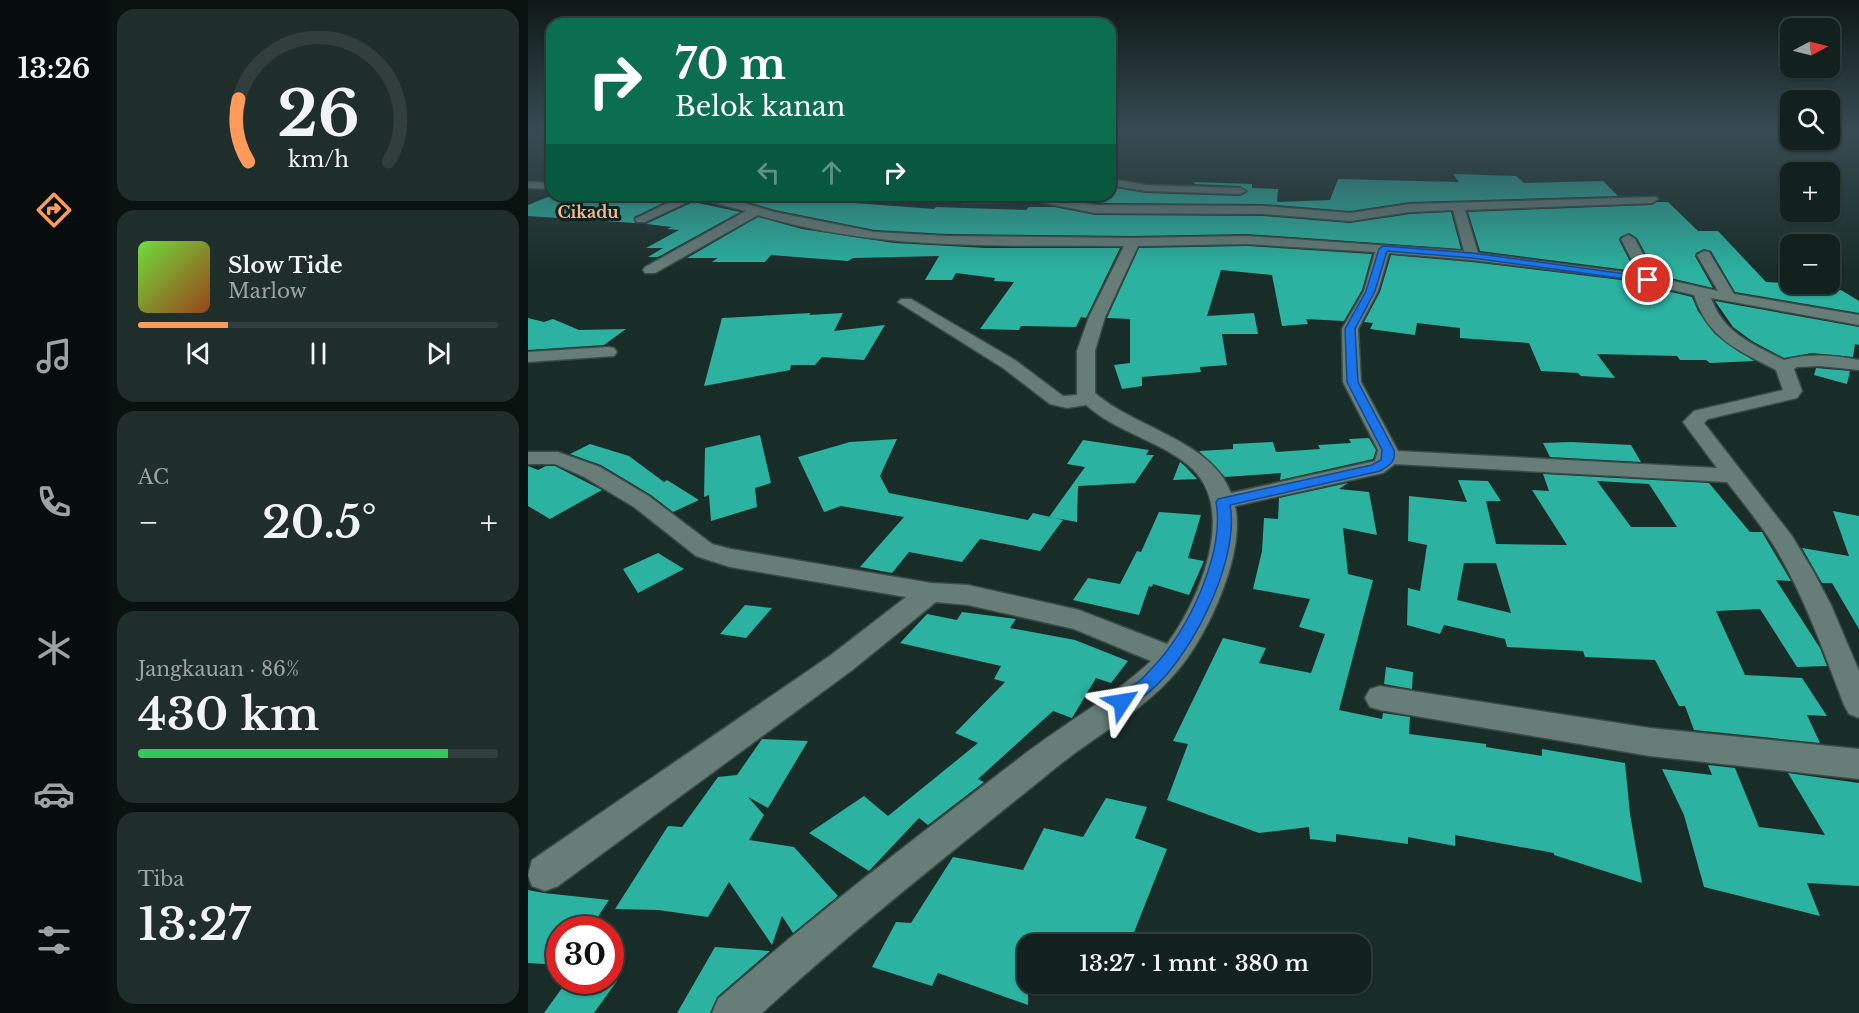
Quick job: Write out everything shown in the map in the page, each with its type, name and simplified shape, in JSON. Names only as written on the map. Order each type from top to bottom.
[{"type":"street","points":[[1116,183],[1146,188],[1240,191]]},
{"type":"street","points":[[528,185],[546,186]]},
{"type":"street","points":[[1128,211],[1146,188]]},
{"type":"street","points":[[720,201],[824,227],[875,236],[947,240],[1133,242],[1248,225],[1350,217],[1403,208],[1652,199]]},
{"type":"street","points":[[641,219],[682,201]]},
{"type":"street","points":[[1045,201],[1089,209],[1128,211],[1248,225],[1383,249],[1472,256],[1648,280],[1701,292],[1859,320]]},
{"type":"street","points":[[1458,207],[1472,256]]},
{"type":"street","points":[[650,270],[757,210]]},
{"type":"street","points":[[1628,239],[1648,280]]},
{"type":"street","points":[[732,1013],[908,866],[1095,720],[1146,686],[1172,658],[1205,599],[1217,565],[1226,519],[1218,486],[1209,473],[1195,460],[1100,410],[1086,395],[1086,351],[1097,317],[1133,242]]},
{"type":"street","points":[[1223,502],[1376,468],[1386,462],[1389,457],[1384,441],[1352,382],[1350,329],[1371,291],[1383,249]]},
{"type":"street","points":[[1704,255],[1729,297]]},
{"type":"street","points":[[1701,292],[1711,318],[1719,327],[1741,344],[1784,367],[1793,387],[1790,394],[1701,415],[1693,422],[1784,542],[1818,605],[1859,705]]},
{"type":"street","points":[[906,303],[1009,364],[1057,400],[1067,402],[1089,399]]},
{"type":"street","points":[[528,357],[608,352]]},
{"type":"street","points":[[1784,367],[1798,361],[1839,361],[1859,365]]},
{"type":"street","points":[[1389,457],[1735,476]]},
{"type":"street","points":[[528,458],[558,458],[592,472],[642,502],[704,550],[730,558],[931,592],[968,595],[1079,620],[1172,658]]},
{"type":"street","points":[[544,873],[841,663],[931,592]]},
{"type":"street","points":[[1380,698],[1650,742],[1859,764]]},
{"type":"building","points":[[1456,178],[1519,178],[1524,183],[1603,181],[1618,196],[1410,202],[1350,211],[1264,204],[1095,203],[1083,201],[1116,201],[1116,188],[1146,193],[1240,196],[1248,192],[1240,186],[1194,184],[1195,182],[1252,184],[1252,188],[1278,189],[1277,202],[1330,200],[1338,179],[1459,182]]},
{"type":"building","points":[[546,198],[546,201],[667,201],[634,217],[635,223],[528,216],[528,205]]},
{"type":"building","points":[[828,201],[934,209],[936,207],[1026,210],[1029,207],[1054,207],[1095,215],[1264,216],[1350,223],[1410,214],[1451,212],[1461,249],[1247,234],[1133,236],[947,234],[875,230],[775,210],[748,202]]},
{"type":"building","points":[[693,202],[740,212],[658,257],[648,257],[663,248],[646,248],[679,230],[646,224]]},
{"type":"building","points":[[1657,202],[1668,202],[1698,231],[1718,231],[1766,282],[1780,283],[1780,294],[1840,294],[1841,290],[1859,301],[1859,313],[1735,292],[1711,251],[1704,249],[1695,256],[1713,288],[1657,275],[1637,238],[1629,233],[1620,237],[1619,240],[1635,271],[1480,251],[1468,212],[1652,205]]},
{"type":"building","points":[[758,217],[802,229],[894,243],[986,248],[1120,248],[1086,318],[1081,317],[1076,327],[1021,326],[1019,330],[980,329],[1014,282],[994,281],[995,278],[956,273],[952,280],[925,280],[939,256],[853,258],[848,261],[771,255],[765,262],[712,262],[718,258],[687,258]]},
{"type":"building","points":[[1247,246],[1372,254],[1362,290],[1344,321],[1306,319],[1308,324],[1282,326],[1272,275],[1221,270],[1207,316],[1254,313],[1258,334],[1222,334],[1227,365],[1200,367],[1201,372],[1142,377],[1142,386],[1122,389],[1114,365],[1130,363],[1130,319],[1107,318],[1139,248]]},
{"type":"building","points":[[1391,255],[1621,280],[1692,297],[1698,311],[1715,334],[1754,361],[1710,363],[1706,360],[1680,360],[1677,356],[1597,354],[1615,378],[1581,376],[1578,373],[1541,371],[1529,343],[1460,338],[1460,328],[1417,323],[1415,335],[1370,329],[1373,323],[1364,322],[1380,292]]},
{"type":"building","points":[[1715,301],[1859,327],[1859,345],[1855,344],[1853,357],[1812,353],[1784,358],[1752,341],[1733,327]]},
{"type":"building","points":[[811,313],[809,315],[843,313],[834,331],[885,325],[864,360],[822,357],[815,365],[791,365],[790,370],[704,386],[722,318]]},
{"type":"building","points":[[528,318],[544,322],[553,319],[579,330],[626,329],[604,345],[528,350]]},
{"type":"building","points":[[1816,368],[1850,371],[1847,384],[1814,375]]},
{"type":"building","points":[[760,435],[771,483],[755,488],[757,507],[711,521],[709,495],[704,497],[705,448]]},
{"type":"building","points":[[1369,438],[1376,450],[1373,459],[1280,480],[1281,473],[1225,477],[1199,451],[1233,449],[1233,444],[1273,442],[1276,452],[1320,449],[1318,445],[1351,443],[1349,439]]},
{"type":"building","points":[[897,439],[880,476],[889,493],[1028,520],[1033,513],[1063,520],[1040,551],[980,539],[962,562],[909,552],[892,573],[860,567],[904,517],[841,506],[824,512],[798,457],[850,442]]},
{"type":"building","points":[[1083,440],[1149,450],[1146,455],[1154,455],[1135,483],[1078,486],[1077,522],[1049,517],[1085,467],[1067,464]]},
{"type":"building","points":[[1543,443],[1631,445],[1641,462],[1550,457]]},
{"type":"building","points":[[590,444],[629,456],[664,482],[667,480],[699,500],[673,512],[651,495],[601,465],[570,454]]},
{"type":"building","points":[[1180,462],[1186,467],[1197,479],[1173,480]]},
{"type":"building","points":[[528,466],[538,470],[546,466],[555,466],[602,490],[550,519],[528,506]]},
{"type":"building","points":[[1543,474],[1709,483],[1750,532],[1762,532],[1791,581],[1776,580],[1820,648],[1827,666],[1797,667],[1760,609],[1716,611],[1745,675],[1802,678],[1827,716],[1807,715],[1820,743],[1694,730],[1685,706],[1679,706],[1655,660],[1585,657],[1583,651],[1507,647],[1505,639],[1444,625],[1440,634],[1407,625],[1408,588],[1420,591],[1427,545],[1408,541],[1409,496],[1467,502],[1458,480],[1488,481],[1501,501],[1486,501],[1496,544],[1567,545],[1532,490],[1549,491]],"holes":[[[1597,481],[1649,484],[1677,527],[1631,527]],[[1464,563],[1496,563],[1511,613],[1457,600]]]},
{"type":"building","points":[[1348,483],[1339,489],[1369,492],[1377,535],[1343,528],[1348,574],[1373,580],[1339,710],[1382,719],[1383,713],[1410,717],[1409,734],[1486,744],[1486,747],[1542,756],[1542,749],[1625,763],[1630,814],[1642,883],[1554,855],[1554,853],[1455,835],[1455,846],[1408,837],[1408,844],[1336,834],[1336,842],[1310,839],[1309,827],[1259,833],[1167,800],[1188,744],[1173,741],[1223,638],[1266,648],[1259,663],[1311,673],[1325,634],[1299,627],[1310,599],[1253,589],[1262,551],[1264,518],[1278,519],[1279,498]]},
{"type":"building","points":[[1833,511],[1859,516],[1859,629],[1832,583],[1822,583],[1802,548],[1849,556]]},
{"type":"building","points":[[1159,512],[1201,515],[1188,558],[1204,561],[1189,595],[1153,584],[1152,587],[1149,586],[1139,615],[1073,600],[1088,578],[1120,584],[1137,551],[1141,552]]},
{"type":"building","points":[[658,553],[684,569],[638,593],[623,569]]},
{"type":"building","points":[[745,605],[772,608],[746,638],[720,634]]},
{"type":"building","points":[[962,612],[1016,619],[1010,628],[1075,640],[1128,661],[1111,683],[1096,678],[1072,718],[1053,711],[978,779],[984,782],[928,825],[919,818],[869,871],[809,833],[864,796],[888,816],[978,743],[955,733],[1005,682],[994,679],[1001,666],[900,643],[927,614],[957,620]]},
{"type":"building","points":[[1386,667],[1413,672],[1412,689],[1384,684]]},
{"type":"building","points":[[762,739],[808,741],[768,808],[748,797],[764,815],[749,840],[794,847],[838,896],[793,933],[782,916],[772,945],[729,882],[708,917],[658,910],[615,909],[668,826],[682,827],[718,777],[737,775]]},
{"type":"building","points":[[1708,765],[1735,768],[1759,827],[1825,835],[1788,773],[1859,783],[1859,886],[1807,883],[1820,916],[1704,887],[1684,815],[1662,769],[1712,775]]},
{"type":"building","points":[[1106,798],[1147,807],[1135,838],[1167,849],[1133,934],[1017,934],[1017,994],[1028,994],[1028,1005],[938,973],[932,986],[872,967],[896,922],[911,923],[953,857],[1023,870],[1044,828],[1083,837]]},
{"type":"building","points":[[528,890],[609,900],[598,916],[546,916],[546,964],[528,963]]},
{"type":"building","points":[[715,947],[770,951],[717,997],[710,1013],[677,1013]]},
{"type":"building","points":[[558,994],[608,994],[594,1013],[544,1013]]},
{"type":"district","name":"Cikadu","points":[[588,212]]},
{"type":"route","points":[[1122,702],[1146,686],[1172,658],[1205,599],[1217,565],[1226,519],[1223,502],[1376,468],[1386,462],[1389,457],[1384,441],[1352,382],[1350,329],[1371,291],[1383,249],[1472,256],[1621,274],[1648,280]]}]
